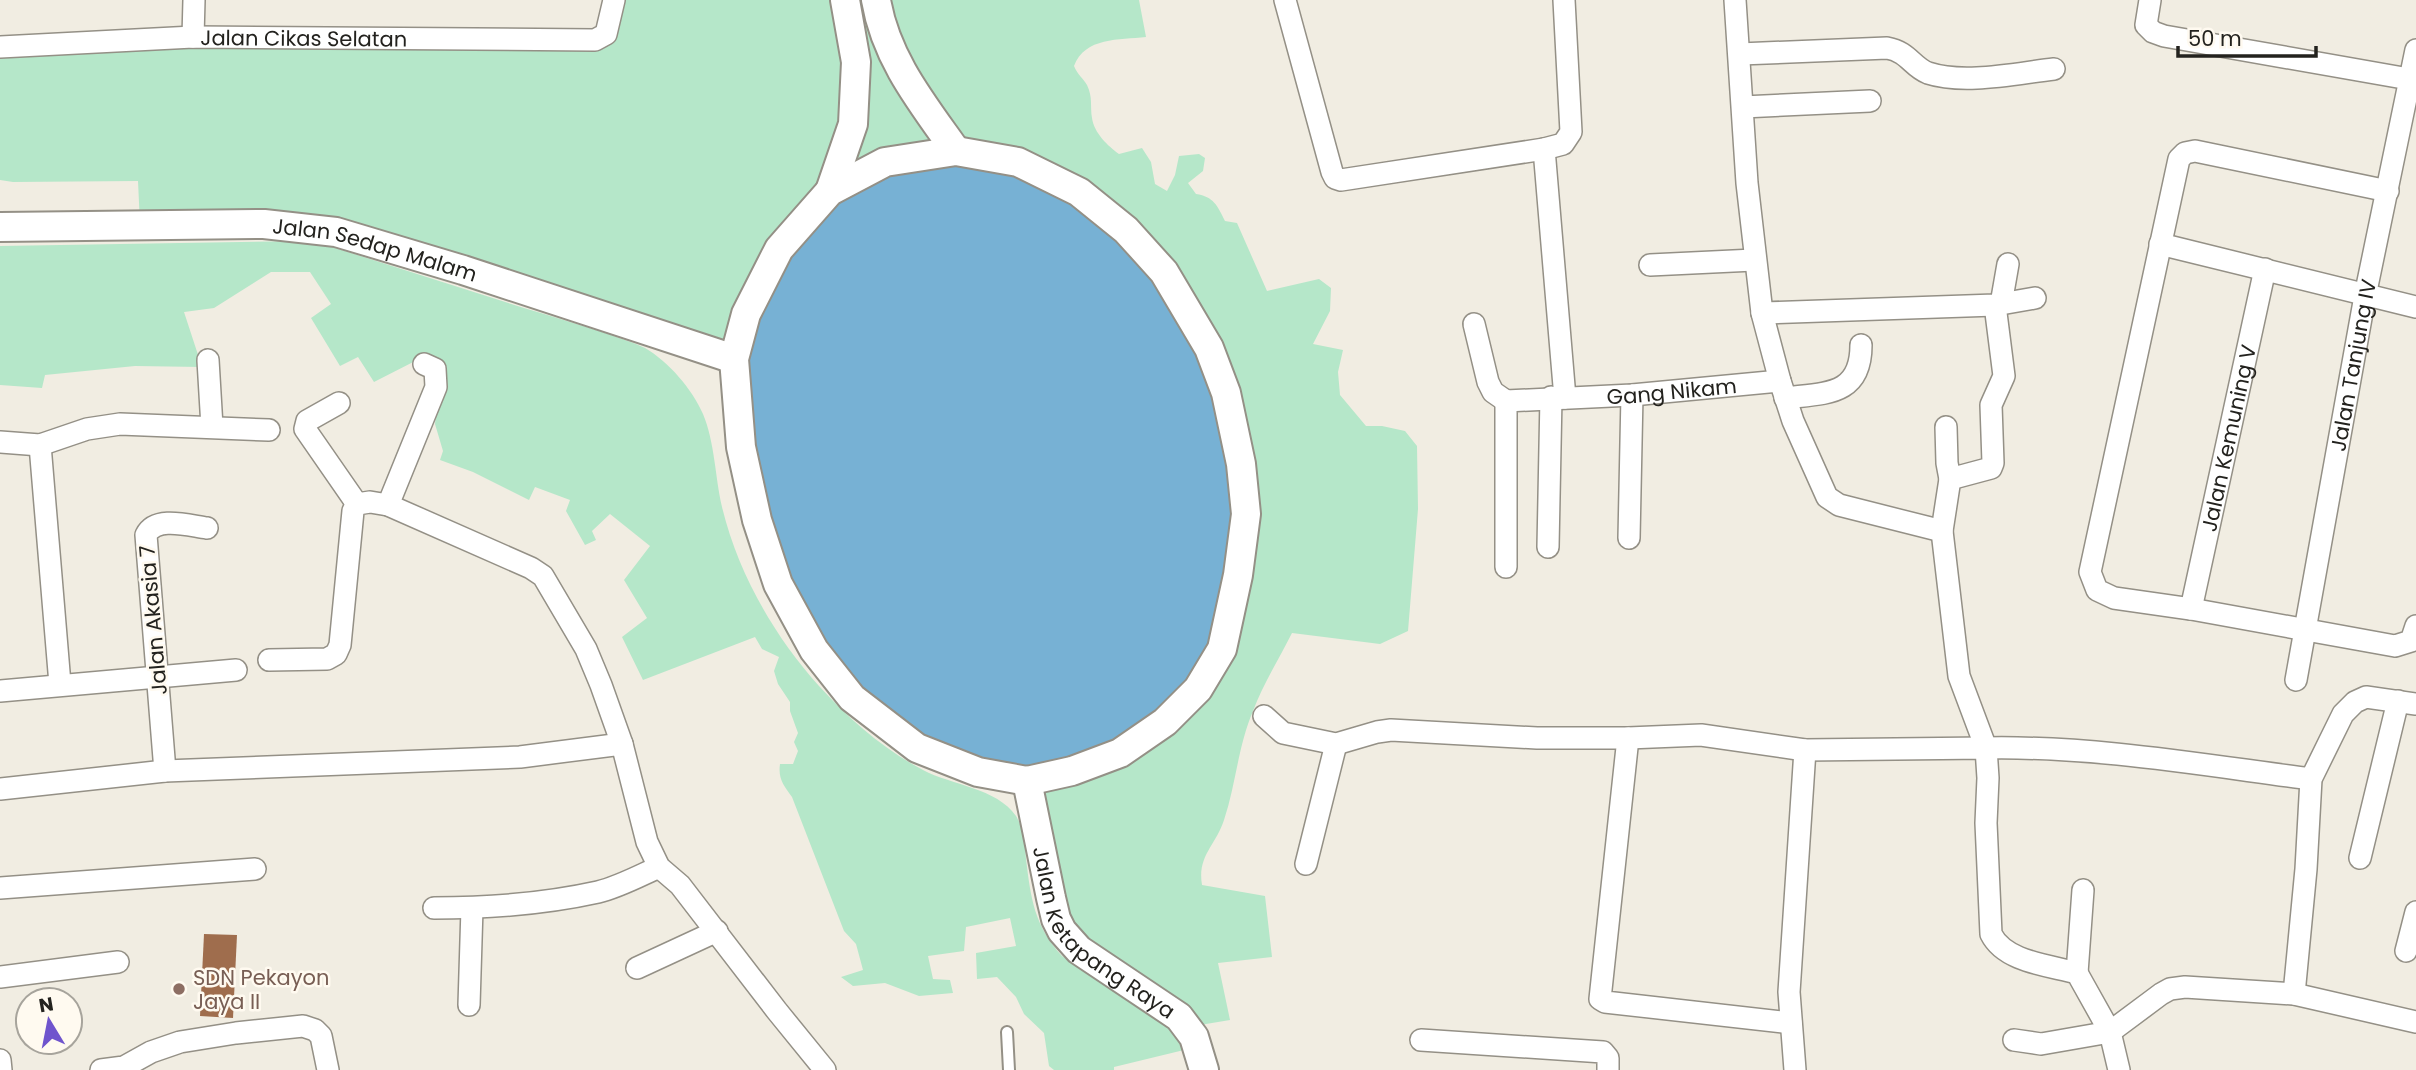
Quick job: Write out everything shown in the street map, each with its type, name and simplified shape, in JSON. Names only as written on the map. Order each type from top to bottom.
[{"type":"street","points":[[193,37],[194,0]]},
{"type":"street","name":"Jalan Cikas Selatan","points":[[0,47],[193,37],[595,40],[606,34],[614,0]]},
{"type":"street","points":[[830,191],[853,124],[856,62],[845,0]]},
{"type":"street","points":[[876,0],[888,45],[896,63],[956,150]]},
{"type":"street","points":[[1285,0],[1332,172],[1337,179],[1563,144],[1571,132],[1564,0]]},
{"type":"street","points":[[1735,0],[1754,260],[1762,313],[1782,389],[1827,497],[1839,505],[1942,531]]},
{"type":"street","points":[[2150,0],[2146,25],[2153,32],[2164,36],[2409,79]]},
{"type":"street","points":[[1740,54],[1887,48],[1899,50],[1928,72],[1963,79],[2054,69]]},
{"type":"street","name":"Jalan Tanjung IV","points":[[2295,680],[2365,296],[2416,50]]},
{"type":"street","points":[[1743,107],[1870,101]]},
{"type":"street","points":[[1544,149],[1558,397],[1548,547]]},
{"type":"street","points":[[956,150],[1017,162],[1079,192],[1126,230],[1164,272],[1209,348],[1226,393],[1241,464],[1246,514],[1238,575],[1222,649],[1198,689],[1165,722],[1120,753],[1072,771],[1027,781],[978,772],[917,748],[852,698],[814,650],[778,584],[757,520],[741,447],[734,359],[746,314],[779,249],[830,191],[885,162],[956,150]]},
{"type":"street","points":[[2388,191],[2190,151],[2179,159],[2090,572],[2097,590],[2106,596],[2395,646],[2411,640],[2416,626]]},
{"type":"street","name":"Jalan Sedap Malam","points":[[0,227],[264,224],[336,232],[463,270],[734,359]]},
{"type":"street","points":[[2160,243],[2416,307]]},
{"type":"street","points":[[1650,265],[1754,260]]},
{"type":"street","points":[[1950,479],[1991,468],[1993,463],[1991,405],[2004,376],[1998,304],[2008,264]]},
{"type":"street","name":"Jalan Kemuning V","points":[[2191,609],[2265,269]]},
{"type":"street","points":[[1762,313],[1998,304],[2035,298]]},
{"type":"street","points":[[1474,324],[1488,382],[1493,392],[1506,401],[1506,568]]},
{"type":"street","name":"Gang Nikam","points":[[1506,401],[1842,388],[1851,381],[1858,369],[1861,345]]},
{"type":"street","points":[[208,360],[212,427]]},
{"type":"street","points":[[388,505],[436,387],[435,369],[424,364]]},
{"type":"street","points":[[1629,538],[1632,395]]},
{"type":"street","points":[[340,403],[307,421],[305,429],[357,504]]},
{"type":"street","points":[[0,442],[40,445],[103,426],[269,430]]},
{"type":"street","points":[[1946,427],[1950,479],[1942,531],[1959,676],[1986,748],[1990,933],[1996,944],[2014,956],[2077,973]]},
{"type":"street","points":[[40,445],[60,684]]},
{"type":"street","points":[[357,504],[370,502],[388,505],[531,568],[543,576],[586,649],[622,744],[647,842],[659,867],[680,885],[825,1070]]},
{"type":"street","points":[[269,660],[327,659],[338,652],[353,512],[357,504]]},
{"type":"street","name":"Jalan Akasia 7","points":[[165,771],[146,535],[153,526],[162,523],[207,528]]},
{"type":"street","points":[[0,691],[236,670]]},
{"type":"street","points":[[2294,994],[2306,869],[2311,779],[2343,714],[2355,702],[2366,697],[2407,702],[2360,858]]},
{"type":"street","points":[[1264,716],[1283,733],[1336,744],[1384,730],[1538,738],[1701,735],[1805,750],[2031,748],[2121,753],[2311,779]]},
{"type":"street","points":[[1628,738],[1600,999],[1605,1002],[1791,1023]]},
{"type":"street","points":[[0,789],[165,771],[520,757],[622,744]]},
{"type":"street","points":[[1307,864],[1336,744]]},
{"type":"street","points":[[1795,1070],[1789,992],[1805,750]]},
{"type":"street","name":"Jalan Ketapang Raya","points":[[1027,781],[1051,898],[1062,932],[1079,950],[1179,1017],[1188,1027],[1202,1062]]},
{"type":"street","points":[[434,908],[522,904],[599,891],[659,867]]},
{"type":"street","points":[[0,888],[255,869]]},
{"type":"street","points":[[2083,890],[2077,973],[2110,1032],[2119,1070]]},
{"type":"street","points":[[469,1005],[472,908]]},
{"type":"street","points":[[2406,951],[2415,922]]},
{"type":"street","points":[[637,968],[717,931]]},
{"type":"street","points":[[0,977],[118,961]]},
{"type":"street","points":[[2014,1040],[2041,1044],[2110,1032],[2171,989],[2185,987],[2294,994],[2416,1022]]},
{"type":"street","points":[[101,1070],[124,1067],[151,1052],[180,1042],[303,1026],[315,1030],[324,1041],[328,1070]]},
{"type":"street","points":[[1421,1040],[1603,1052],[1608,1058],[1608,1070]]},
{"type":"street","points":[[0,1060],[1,1070]]},
{"type":"lane","points":[[1007,1032],[1009,1070]]},
{"type":"green space","points":[[614,0],[1139,0],[1146,37],[1094,45],[1079,57],[1074,66],[1089,89],[1093,124],[1099,134],[1119,154],[1142,148],[1151,162],[1155,184],[1167,191],[1175,175],[1179,156],[1199,154],[1205,158],[1203,171],[1188,183],[1196,194],[1207,197],[1214,203],[1225,221],[1237,223],[1267,291],[1319,279],[1331,288],[1330,311],[1313,344],[1343,350],[1338,372],[1340,395],[1366,426],[1405,431],[1417,446],[1418,509],[1408,631],[1380,644],[1292,633],[1261,691],[1248,724],[1224,820],[1205,858],[1201,875],[1202,885],[1265,896],[1272,957],[1218,963],[1230,1020],[1188,1027],[1079,950],[1027,781],[734,359],[336,232],[140,224],[138,181],[0,180],[0,47],[595,40]]},
{"type":"green space","points":[[302,241],[332,247],[608,334],[645,348],[671,368],[703,414],[729,532],[748,579],[787,646],[842,710],[894,753],[934,775],[986,793],[1008,807],[1021,826],[1035,911],[1053,945],[1062,956],[1172,1030],[1180,1039],[1184,1050],[1114,1067],[1114,1070],[1054,1070],[1049,1066],[1044,1033],[1024,1014],[1016,997],[997,977],[977,979],[976,953],[1016,946],[1010,918],[966,927],[964,951],[928,956],[933,979],[950,980],[953,993],[919,996],[885,983],[853,986],[841,977],[863,970],[856,944],[844,931],[792,797],[781,777],[780,764],[793,764],[798,751],[794,742],[798,733],[790,711],[790,702],[778,684],[774,671],[779,657],[762,649],[755,637],[643,680],[622,637],[647,618],[624,580],[650,546],[610,514],[592,531],[596,540],[585,545],[566,511],[570,500],[535,487],[529,500],[473,472],[440,460],[443,451],[435,424],[441,367],[423,357],[374,382],[358,357],[340,366],[311,318],[331,304],[310,272],[271,272],[214,308],[184,312],[202,367],[135,366],[45,375],[42,388],[0,385],[0,246]]},
{"type":"water","points":[[885,162],[1018,162],[1164,272],[1241,464],[1222,649],[1165,722],[1027,781],[917,748],[814,650],[741,447],[746,314],[779,249]]},
{"type":"building","points":[[204,934],[237,935],[233,1018],[200,1016]]},
{"type":"place","name":"SDN Pekayon Jaya II","points":[[179,989]]}]
